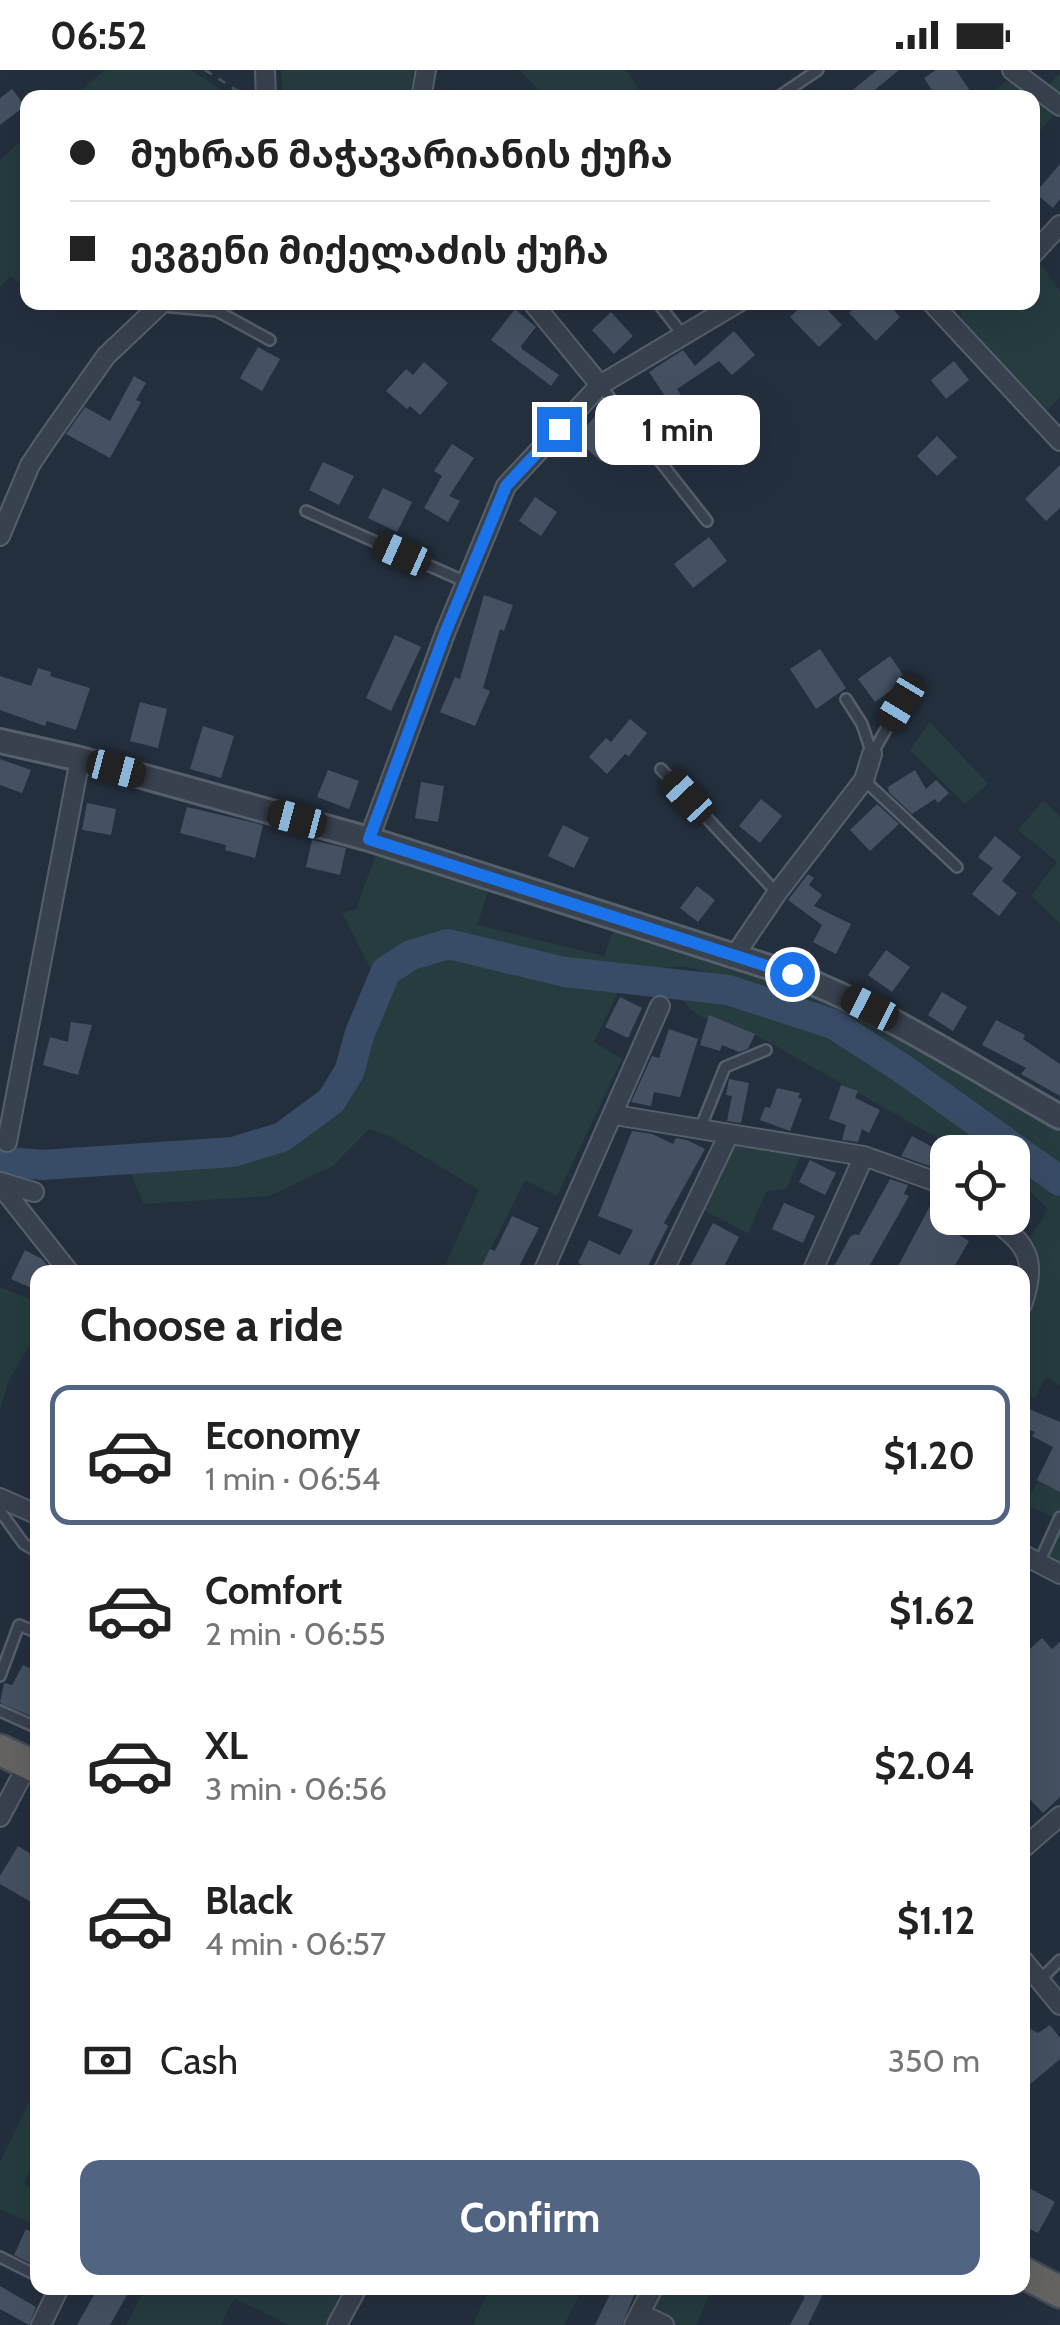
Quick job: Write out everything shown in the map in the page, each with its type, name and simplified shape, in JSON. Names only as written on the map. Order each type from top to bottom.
[{"type":"highway","points":[[0,1750],[30,1765]]},
{"type":"highway","points":[[1030,2276],[1060,2292]]},
{"type":"street","points":[[1016,71],[1040,90]]},
{"type":"street","points":[[1040,90],[1060,106]]},
{"type":"street","points":[[1040,247],[1060,225]]},
{"type":"street","points":[[0,536],[30,465],[106,356],[156,310]]},
{"type":"street","points":[[539,310],[600,384]]},
{"type":"street","points":[[369,839],[506,486],[600,384],[724,310]]},
{"type":"street","points":[[941,310],[1060,441]]},
{"type":"street","points":[[0,741],[80,759],[369,839],[792,974],[899,1022],[1060,1117]]},
{"type":"street","points":[[733,958],[777,893],[864,780],[872,754]]},
{"type":"street","points":[[7,1142],[80,759]]},
{"type":"street","points":[[546,1265],[660,1006]]},
{"type":"street","points":[[615,1115],[864,1156],[930,1179]]},
{"type":"street","points":[[666,1265],[729,1134]]},
{"type":"street","points":[[815,1265],[864,1156]]},
{"type":"street","points":[[0,1184],[34,1192]]},
{"type":"street","points":[[0,1184],[64,1265]]},
{"type":"street","points":[[1013,1235],[1024,1247],[1030,1265]]},
{"type":"street","points":[[0,1498],[30,1511]]},
{"type":"street","points":[[1031,1558],[1060,1574]]},
{"type":"street","points":[[0,1817],[30,1771]]},
{"type":"street","points":[[1030,1842],[1060,1816]]},
{"type":"street","points":[[1030,1968],[1060,2005]]},
{"type":"street","points":[[41,2325],[56,2295]]},
{"type":"street","points":[[338,2325],[353,2295]]},
{"type":"street","points":[[649,2295],[637,2319],[664,2325]]},
{"type":"lane","points":[[789,90],[818,70]]},
{"type":"lane","points":[[209,310],[270,340]]},
{"type":"lane","points":[[663,310],[683,335]]},
{"type":"lane","points":[[600,384],[707,521]]},
{"type":"lane","points":[[306,511],[466,582]]},
{"type":"lane","points":[[846,699],[862,724],[872,754]]},
{"type":"lane","points":[[872,754],[901,703]]},
{"type":"lane","points":[[661,769],[777,893]]},
{"type":"lane","points":[[864,780],[956,868]]},
{"type":"lane","points":[[700,1129],[725,1067],[766,1050]]},
{"type":"lane","points":[[0,1510],[30,1547]]},
{"type":"lane","points":[[1031,1558],[1060,1518]]},
{"type":"lane","points":[[0,1676],[19,1625],[30,1629]]},
{"type":"lane","points":[[0,1711],[30,1724]]},
{"type":"lane","points":[[1040,1980],[1060,1960]]},
{"type":"lane","points":[[0,2256],[30,2272]]},
{"type":"path","points":[[205,70],[236,90]]},
{"type":"green space","points":[[105,70],[191,70],[221,90],[81,90]]},
{"type":"green space","points":[[281,70],[413,70],[411,90],[282,90]]},
{"type":"green space","points":[[520,70],[626,70],[639,90],[539,90]]},
{"type":"green space","points":[[1060,73],[1060,108],[1040,131],[1040,91]]},
{"type":"green space","points":[[1017,74],[1039,90],[994,90]]},
{"type":"green space","points":[[20,142],[20,284],[10,276],[0,287],[0,160]]},
{"type":"green space","points":[[1040,263],[1060,291],[1060,396],[1041,418],[961,320],[961,310],[1040,310]]},
{"type":"green space","points":[[930,722],[988,784],[965,804],[910,750]]},
{"type":"green space","points":[[1043,800],[1060,817],[1060,924],[1031,896],[1057,862],[1018,830]]},
{"type":"green space","points":[[376,854],[489,889],[477,925],[604,956],[613,932],[657,946],[792,974],[1060,1117],[1060,1385],[1046,1377],[1035,1398],[1030,1396],[1030,1265],[1024,1265],[1024,1247],[1048,1210],[1030,1191],[1030,1135],[932,1135],[758,1036],[707,1020],[690,1009],[667,983],[727,990],[729,979],[688,967],[619,967],[457,937],[427,936],[400,949],[372,971],[342,913],[356,909]]},
{"type":"green space","points":[[448,944],[565,972],[625,978],[594,1042],[622,1059],[557,1196],[525,1180],[482,1265],[445,1265],[479,1190],[391,1137],[369,1129],[333,1166],[269,1196],[144,1204],[125,1160],[206,1156],[246,1149],[283,1136],[321,1109],[342,1081],[385,972],[406,957]]},
{"type":"green space","points":[[729,1134],[805,1147],[786,1189],[767,1191],[748,1233],[695,1206]]},
{"type":"green space","points":[[0,1287],[30,1299],[30,1345],[8,1382],[0,1409]]},
{"type":"green space","points":[[1051,1459],[1060,1462],[1060,1574],[1039,1563],[1059,1520],[1030,1506],[1030,1495]]},
{"type":"green space","points":[[30,2100],[30,2170],[24,2184],[30,2187],[30,2223],[0,2209],[0,2162]]},
{"type":"green space","points":[[141,2295],[353,2295],[337,2325],[289,2325],[234,2298],[221,2325],[126,2325]]},
{"type":"green space","points":[[487,2295],[579,2295],[564,2325],[473,2325]]},
{"type":"green space","points":[[649,2295],[709,2295],[696,2325],[664,2325],[640,2313]]},
{"type":"building","points":[[877,70],[899,70],[875,90],[853,90]]},
{"type":"building","points":[[936,70],[956,70],[969,89],[932,90],[924,78]]},
{"type":"building","points":[[12,89],[20,99],[20,110],[0,125],[0,98]]},
{"type":"building","points":[[1060,164],[1060,199],[1053,208],[1040,197],[1040,187]]},
{"type":"building","points":[[516,310],[536,327],[522,349],[559,375],[551,386],[491,340]]},
{"type":"building","points":[[797,310],[828,310],[842,325],[819,347],[790,317]]},
{"type":"building","points":[[894,310],[900,317],[876,341],[849,313]]},
{"type":"building","points":[[611,312],[633,336],[614,354],[592,330]]},
{"type":"building","points":[[734,331],[755,355],[732,375],[719,361],[677,389],[686,403],[675,411],[649,372],[683,350],[695,366]]},
{"type":"building","points":[[258,347],[280,359],[262,391],[240,378]]},
{"type":"building","points":[[954,361],[969,380],[946,399],[931,380]]},
{"type":"building","points":[[424,362],[448,383],[420,415],[386,391],[406,369],[413,375]]},
{"type":"building","points":[[134,376],[146,383],[136,400],[141,402],[110,458],[66,434],[85,407],[110,421]]},
{"type":"building","points":[[597,414],[623,437],[602,462],[575,439]]},
{"type":"building","points":[[937,436],[957,457],[937,476],[917,456]]},
{"type":"building","points":[[452,444],[474,458],[449,496],[460,501],[448,522],[424,508],[442,476],[434,471]]},
{"type":"building","points":[[323,462],[354,476],[339,505],[309,490]]},
{"type":"building","points":[[1060,465],[1060,508],[1046,521],[1025,499]]},
{"type":"building","points":[[383,488],[412,502],[397,532],[368,518]]},
{"type":"building","points":[[535,497],[557,512],[541,536],[519,521]]},
{"type":"building","points":[[709,537],[727,561],[693,588],[674,564]]},
{"type":"building","points":[[484,595],[513,605],[504,631],[500,629],[483,688],[490,691],[475,726],[440,712],[455,677],[460,679]]},
{"type":"building","points":[[395,635],[421,647],[391,711],[366,698]]},
{"type":"building","points":[[820,649],[846,688],[816,709],[790,669]]},
{"type":"building","points":[[890,656],[906,679],[911,676],[923,694],[909,704],[906,697],[898,696],[893,689],[875,702],[858,679]]},
{"type":"building","points":[[38,668],[51,672],[50,676],[90,688],[76,730],[47,721],[45,726],[0,710],[0,676],[31,686]]},
{"type":"building","points":[[140,702],[167,709],[158,748],[130,741]]},
{"type":"building","points":[[630,719],[647,733],[629,756],[625,754],[607,774],[589,757],[606,738],[611,742]]},
{"type":"building","points":[[203,726],[234,736],[221,778],[190,769]]},
{"type":"building","points":[[0,759],[31,770],[22,793],[0,785]]},
{"type":"building","points":[[328,770],[359,781],[349,809],[317,797]]},
{"type":"building","points":[[915,770],[926,789],[936,780],[949,793],[938,803],[935,799],[912,814],[888,787]]},
{"type":"building","points":[[421,782],[444,786],[438,822],[415,818]]},
{"type":"building","points":[[761,799],[782,816],[760,843],[739,826]]},
{"type":"building","points":[[87,803],[116,809],[111,835],[82,830]]},
{"type":"building","points":[[877,804],[899,824],[870,851],[850,830]]},
{"type":"building","points":[[187,807],[263,825],[255,858],[225,850],[226,845],[180,833]]},
{"type":"building","points":[[563,825],[589,838],[574,868],[548,856]]},
{"type":"building","points":[[995,836],[1021,857],[1002,881],[1017,893],[999,916],[972,894],[993,868],[978,857]]},
{"type":"building","points":[[312,840],[346,848],[340,875],[306,867]]},
{"type":"building","points":[[808,874],[814,878],[809,885],[822,895],[814,906],[851,924],[836,954],[813,942],[822,925],[788,900]]},
{"type":"building","points":[[697,886],[715,900],[698,922],[680,908]]},
{"type":"building","points":[[886,950],[910,967],[892,992],[868,975]]},
{"type":"building","points":[[942,992],[967,1007],[953,1031],[928,1015]]},
{"type":"building","points":[[620,997],[642,1008],[628,1038],[605,1027]]},
{"type":"building","points":[[709,1015],[755,1034],[748,1049],[739,1052],[722,1045],[720,1051],[700,1045]]},
{"type":"building","points":[[996,1020],[1025,1035],[1023,1039],[1060,1064],[1060,1096],[1021,1074],[1026,1068],[982,1045]]},
{"type":"building","points":[[71,1022],[92,1025],[78,1075],[43,1065],[50,1037],[68,1042]]},
{"type":"building","points":[[669,1029],[698,1039],[680,1097],[654,1092],[651,1106],[631,1102],[652,1056],[659,1058]]},
{"type":"building","points":[[729,1079],[749,1083],[741,1123],[727,1121],[732,1096],[726,1095]]},
{"type":"building","points":[[841,1085],[858,1091],[855,1098],[880,1110],[869,1133],[862,1129],[858,1142],[842,1140],[846,1125],[829,1119]]},
{"type":"building","points":[[777,1088],[800,1093],[798,1098],[802,1099],[790,1131],[760,1120],[765,1107],[770,1108]]},
{"type":"building","points":[[632,1131],[652,1134],[673,1144],[676,1138],[687,1140],[705,1149],[664,1223],[668,1226],[648,1265],[578,1263],[589,1240],[620,1255],[633,1230],[598,1216]]},
{"type":"building","points":[[912,1136],[930,1146],[929,1166],[901,1156]]},
{"type":"building","points":[[810,1160],[836,1173],[825,1195],[799,1182]]},
{"type":"building","points":[[890,1179],[908,1185],[904,1194],[909,1196],[870,1265],[835,1265],[850,1237],[859,1235]]},
{"type":"building","points":[[784,1203],[815,1216],[803,1243],[772,1229]]},
{"type":"building","points":[[930,1206],[930,1235],[959,1235],[969,1241],[955,1265],[899,1265]]},
{"type":"building","points":[[512,1216],[539,1228],[520,1265],[482,1265],[490,1249],[495,1251]]},
{"type":"building","points":[[713,1223],[739,1237],[725,1265],[691,1265]]},
{"type":"building","points":[[25,1250],[47,1265],[30,1265],[30,1287],[11,1279]]},
{"type":"building","points":[[1030,1409],[1060,1422],[1060,1492],[1037,1480],[1053,1447],[1032,1436],[1035,1432],[1030,1430]]},
{"type":"building","points":[[1042,1638],[1052,1649],[1060,1642],[1060,1797],[1043,1813],[1030,1799],[1030,1649]]},
{"type":"building","points":[[23,1665],[30,1668],[30,1716],[0,1703],[4,1683],[12,1685]]},
{"type":"building","points":[[18,1846],[30,1853],[30,1901],[0,1884],[0,1876]]},
{"type":"building","points":[[1050,2025],[1060,2038],[1060,2059],[1030,2084],[1030,2028],[1038,2033]]},
{"type":"building","points":[[1030,2188],[1055,2202],[1038,2233],[1030,2229]]},
{"type":"building","points":[[26,2229],[30,2231],[30,2263],[14,2255]]},
{"type":"building","points":[[0,2286],[36,2307],[29,2325],[0,2309]]},
{"type":"building","points":[[94,2295],[127,2295],[110,2325],[77,2325]]},
{"type":"building","points":[[610,2295],[634,2295],[622,2325],[595,2325]]},
{"type":"building","points":[[801,2295],[823,2295],[808,2325],[790,2325],[805,2297]]},
{"type":"waterway","points":[[0,1161],[42,1165],[233,1152],[282,1137],[331,1101],[349,1072],[360,1033],[386,971],[411,955],[448,944],[565,972],[728,990],[833,1024],[1060,1181]]},
{"type":"route","points":[[559,429],[506,486],[446,631],[369,839],[792,974]]}]
